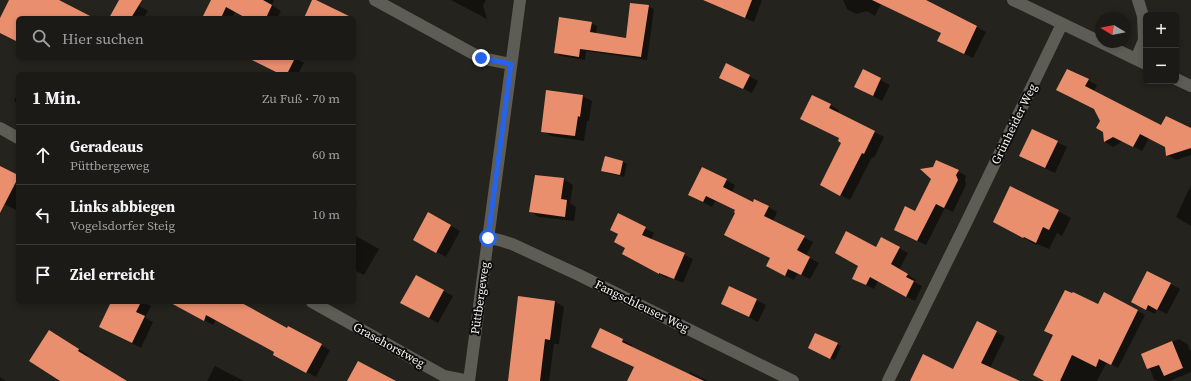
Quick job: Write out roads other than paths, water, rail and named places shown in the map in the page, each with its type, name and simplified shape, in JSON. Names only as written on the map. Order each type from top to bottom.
[{"type":"street","points":[[375,0],[481,58],[511,64]]},
{"type":"street","name":"Püttbergeweg","points":[[468,381],[520,0]]},
{"type":"street","points":[[1013,0],[1141,61],[1144,40],[1143,16],[1138,0]]},
{"type":"street","name":"Grünheider Weg","points":[[888,381],[966,224],[1062,24]]},
{"type":"street","points":[[1179,80],[1191,86]]},
{"type":"street","points":[[0,128],[16,137]]},
{"type":"street","name":"Fangschleuser Weg","points":[[488,238],[512,244],[579,275],[793,381]]},
{"type":"street","name":"Grasehorstweg","points":[[316,304],[444,376],[468,381]]}]
